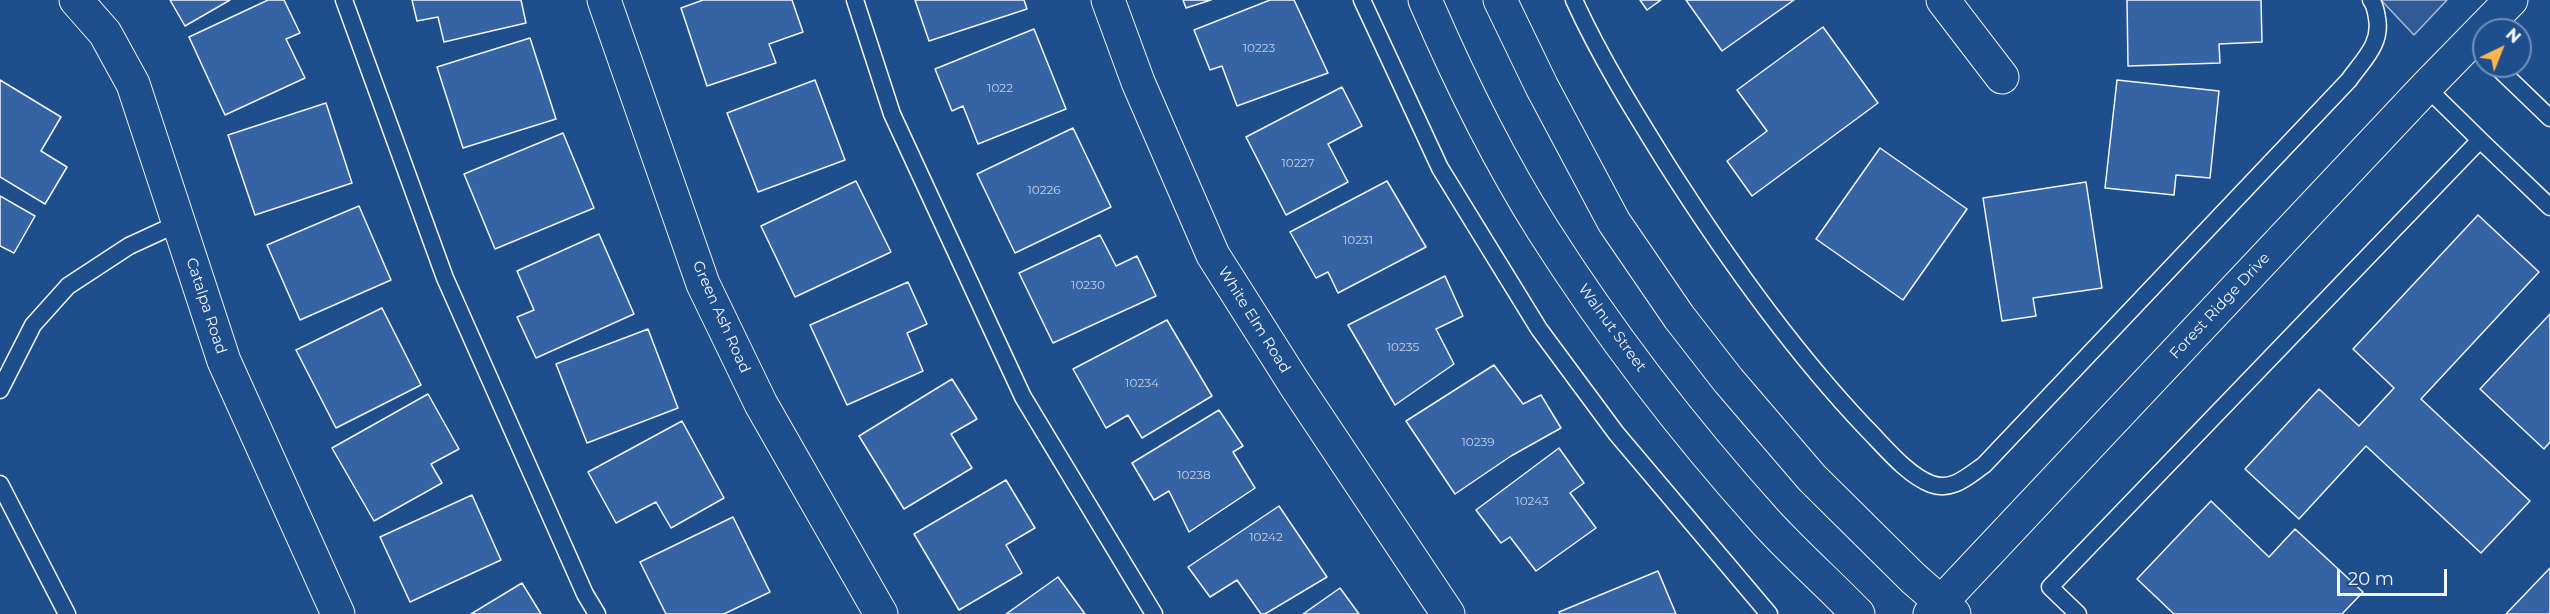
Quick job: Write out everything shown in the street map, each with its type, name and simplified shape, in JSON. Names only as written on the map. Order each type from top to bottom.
[{"type":"street","name":"Catalpa Road","points":[[76,0],[105,33],[133,84],[224,361],[338,614]]},
{"type":"street","name":"Green Ash Road","points":[[604,0],[704,284],[761,404],[881,614]]},
{"type":"street","name":"White Elm Road","points":[[1108,0],[1138,82],[1213,255],[1293,383],[1448,614]]},
{"type":"street","name":"Walnut Street","points":[[1425,0],[1489,135],[1542,229],[1608,324],[1683,424],[1766,522],[1858,614]]},
{"type":"street","points":[[1500,0],[1542,87],[1614,222],[1679,317],[1728,380],[1812,478],[1942,610]]},
{"type":"street","points":[[1943,0],[2002,77]]},
{"type":"street","name":"Forest Ridge Drive","points":[[2498,18],[2511,0]]},
{"type":"street","name":"Forest Ridge Drive","points":[[1942,610],[2426,87],[2472,52]]},
{"type":"lane","points":[[344,0],[445,278],[585,594],[597,614]]},
{"type":"lane","points":[[855,0],[892,114],[1023,397],[1154,614]]},
{"type":"lane","points":[[1362,0],[1440,168],[1539,329],[1616,433],[1769,614]]},
{"type":"lane","points":[[1574,0],[1634,111],[1701,219],[1755,295],[1847,408],[1899,462],[1930,484],[1943,487],[1953,486],[1984,465],[2349,80],[2375,44],[2379,31],[2374,4],[2371,0]]},
{"type":"lane","points":[[2508,78],[2550,118]]},
{"type":"lane","points":[[2426,87],[2550,207]]},
{"type":"lane","points":[[2078,614],[2050,587],[2480,140]]},
{"type":"lane","points":[[0,390],[33,325],[68,286],[129,246],[179,223]]},
{"type":"lane","points":[[0,484],[67,614]]},
{"type":"shaded area","points":[[2381,0],[2447,0],[2414,35]]},
{"type":"building","points":[[170,0],[230,0],[185,26]]},
{"type":"building","points":[[268,0],[284,0],[300,33],[286,39],[305,78],[225,115],[189,37]]},
{"type":"building","points":[[412,0],[521,0],[526,23],[444,42],[438,17],[417,21]]},
{"type":"building","points":[[703,0],[792,0],[803,32],[769,44],[776,63],[707,86],[681,8]]},
{"type":"building","points":[[915,0],[1024,0],[1027,9],[929,41]]},
{"type":"building","points":[[1183,0],[1211,0],[1186,8]]},
{"type":"building","points":[[1270,0],[1294,0],[1328,73],[1237,106],[1222,66],[1210,70],[1194,30]]},
{"type":"building","points":[[1640,0],[1661,0],[1647,10]]},
{"type":"building","points":[[1686,0],[1794,0],[1722,51]]},
{"type":"building","points":[[2127,0],[2261,0],[2262,42],[2219,44],[2220,63],[2128,66]]},
{"type":"building","points":[[1823,27],[1878,103],[1752,196],[1727,161],[1767,131],[1737,90]]},
{"type":"building","points":[[1034,29],[1066,109],[978,144],[963,106],[952,111],[935,69]]},
{"type":"building","points":[[530,38],[556,119],[463,148],[437,67]]},
{"type":"building","points":[[0,80],[61,117],[41,151],[67,167],[45,204],[0,177]]},
{"type":"building","points":[[815,80],[845,160],[758,192],[727,113]]},
{"type":"building","points":[[2117,80],[2219,91],[2210,178],[2176,175],[2174,195],[2105,188]]},
{"type":"building","points":[[1342,87],[1362,126],[1328,144],[1348,182],[1286,215],[1246,137]]},
{"type":"building","points":[[326,103],[352,183],[255,215],[228,135]]},
{"type":"building","points":[[1073,128],[1111,207],[1015,253],[977,174]]},
{"type":"building","points":[[563,133],[594,208],[495,249],[464,174]]},
{"type":"building","points":[[1880,148],[1967,209],[1903,300],[1816,239]]},
{"type":"building","points":[[856,181],[891,252],[795,297],[761,226]]},
{"type":"building","points":[[1387,181],[1426,247],[1338,293],[1328,272],[1316,278],[1290,232]]},
{"type":"building","points":[[2086,182],[2102,288],[2033,298],[2036,316],[2002,321],[1983,198]]},
{"type":"building","points":[[0,196],[35,216],[14,253],[0,246]]},
{"type":"building","points":[[359,206],[391,280],[300,320],[267,245]]},
{"type":"building","points":[[2478,215],[2539,272],[2421,399],[2530,501],[2481,553],[2366,446],[2299,519],[2245,469],[2319,389],[2359,426],[2394,388],[2353,349]]},
{"type":"building","points":[[599,234],[634,314],[536,358],[517,317],[534,310],[517,271]]},
{"type":"building","points":[[1100,235],[1116,266],[1137,256],[1156,296],[1053,343],[1019,273]]},
{"type":"building","points":[[1445,276],[1463,316],[1436,329],[1454,364],[1395,405],[1348,325]]},
{"type":"building","points":[[908,282],[927,324],[907,333],[923,371],[847,405],[810,325]]},
{"type":"building","points":[[382,308],[421,385],[336,428],[296,350]]},
{"type":"building","points":[[2550,314],[2550,442],[2544,449],[2480,389]]},
{"type":"building","points":[[1167,320],[1212,396],[1142,438],[1128,415],[1106,428],[1073,369]]},
{"type":"building","points":[[648,329],[678,408],[587,443],[556,364]]},
{"type":"building","points":[[1494,365],[1523,404],[1541,395],[1561,428],[1511,456],[1455,494],[1406,421]]},
{"type":"building","points":[[952,379],[977,419],[951,434],[972,468],[904,509],[859,436]]},
{"type":"building","points":[[428,394],[459,449],[431,464],[442,483],[374,521],[332,448]]},
{"type":"building","points":[[1219,410],[1243,446],[1233,452],[1255,488],[1189,532],[1169,491],[1154,500],[1132,463]]},
{"type":"building","points":[[682,421],[724,498],[671,528],[656,502],[616,523],[588,472]]},
{"type":"building","points":[[1559,448],[1584,483],[1570,493],[1596,528],[1536,571],[1510,537],[1501,543],[1476,510]]},
{"type":"building","points":[[1006,480],[1035,528],[1006,545],[1022,573],[959,610],[914,534]]},
{"type":"building","points":[[472,495],[501,560],[410,602],[380,537]]},
{"type":"building","points":[[2211,501],[2269,557],[2295,529],[2363,592],[2342,614],[2174,614],[2137,579]]},
{"type":"building","points":[[1279,506],[1327,577],[1265,614],[1261,614],[1237,580],[1210,597],[1188,567]]},
{"type":"building","points":[[733,517],[770,592],[724,614],[666,614],[640,562]]},
{"type":"building","points":[[2550,568],[2550,614],[2506,614]]},
{"type":"building","points":[[1658,571],[1676,614],[1560,614],[1559,612]]},
{"type":"building","points":[[1058,577],[1085,614],[1006,614]]},
{"type":"building","points":[[522,583],[541,614],[471,614]]},
{"type":"building","points":[[1340,588],[1359,614],[1303,614]]}]
